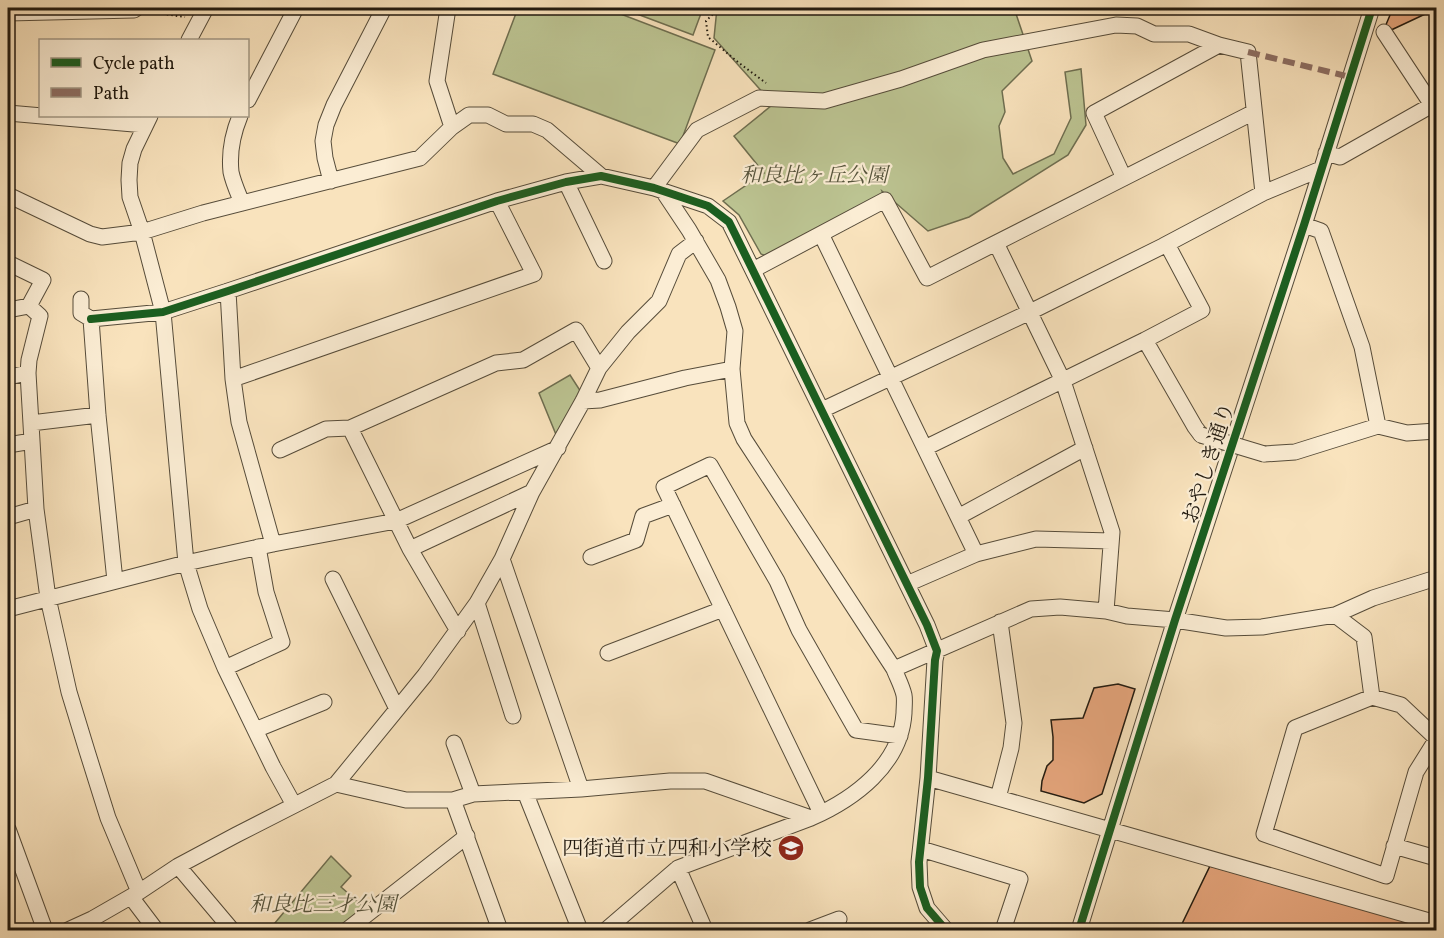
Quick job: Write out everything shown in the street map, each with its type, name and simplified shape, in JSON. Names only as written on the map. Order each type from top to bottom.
[{"type":"street","points":[[249,98],[296,8]]},
{"type":"street","points":[[331,181],[323,141],[326,125],[384,8]]},
{"type":"street","points":[[448,8],[436,81],[452,127]]},
{"type":"street","name":"おやしき通り","points":[[1079,930],[1175,620],[1372,8]]},
{"type":"street","points":[[8,13],[136,9]]},
{"type":"street","points":[[190,39],[203,13]]},
{"type":"street","points":[[659,190],[697,130],[759,99],[824,101],[901,79],[983,50],[1116,25],[1137,26],[1154,34],[1189,34],[1248,52],[1263,193]]},
{"type":"street","points":[[1326,153],[1340,157],[1434,107],[1384,32]]},
{"type":"street","points":[[1124,178],[1094,113],[1219,45]]},
{"type":"street","points":[[753,270],[885,200],[927,278],[1254,112]]},
{"type":"street","points":[[8,113],[39,115]]},
{"type":"street","points":[[8,195],[90,234],[102,237],[142,232],[203,213],[420,158],[452,127],[469,115],[488,115],[506,124],[533,124],[547,130],[601,176]]},
{"type":"street","points":[[87,117],[147,120],[130,163],[130,197],[142,232],[163,312],[186,563],[200,609],[225,668],[294,805]]},
{"type":"street","points":[[240,117],[233,135],[231,156],[232,173],[242,203]]},
{"type":"street","points":[[822,410],[1030,312],[1263,193],[1321,170]]},
{"type":"street","points":[[81,299],[81,313],[91,319],[163,312],[497,201],[566,182],[601,176],[659,190],[708,206],[721,215],[729,222],[753,270],[927,625],[937,651],[928,778],[919,862],[920,887],[927,908],[946,930]]},
{"type":"street","points":[[566,182],[604,261]]},
{"type":"street","points":[[606,930],[678,868],[830,810],[854,795],[879,771],[897,745],[903,721],[904,696],[894,669],[744,439],[737,423],[732,369],[735,331],[728,307],[718,280],[696,241],[659,190]]},
{"type":"street","points":[[233,379],[534,274],[497,201]]},
{"type":"street","points":[[1304,225],[1321,231],[1362,347],[1378,426]]},
{"type":"street","points":[[821,234],[976,554]]},
{"type":"street","points":[[68,930],[96,925],[178,866],[336,784],[425,675],[477,603],[502,559],[532,492],[558,448],[599,368],[628,332],[659,301],[679,254],[696,241]]},
{"type":"street","points":[[996,243],[1063,381],[1112,532],[1106,611]]},
{"type":"street","points":[[925,448],[1202,310],[1167,244]]},
{"type":"street","points":[[8,263],[43,280],[29,306]]},
{"type":"street","points":[[225,668],[282,642],[266,592],[265,546],[239,422],[233,379],[228,291]]},
{"type":"street","points":[[8,310],[29,306]]},
{"type":"street","points":[[29,306],[40,316],[28,373],[36,509],[48,598],[69,692],[108,818],[135,895],[156,930]]},
{"type":"street","points":[[91,319],[98,415],[115,580]]},
{"type":"street","points":[[280,450],[326,429],[350,428],[496,363],[523,360],[576,330],[599,368]]},
{"type":"street","points":[[1145,340],[1201,435],[1264,454],[1295,452],[1378,426],[1407,433],[1437,431]]},
{"type":"street","points":[[583,401],[600,400],[685,378],[732,369]]},
{"type":"street","points":[[8,377],[28,373]]},
{"type":"street","points":[[31,423],[98,415]]},
{"type":"street","points":[[350,428],[422,572],[458,631]]},
{"type":"street","points":[[8,445],[32,441]]},
{"type":"street","points":[[8,609],[186,563],[396,521],[558,448]]},
{"type":"street","points":[[958,517],[1085,448]]},
{"type":"street","points":[[816,815],[723,609],[664,487],[710,465],[777,581],[799,630],[856,730],[900,736]]},
{"type":"street","points":[[410,549],[532,492]]},
{"type":"street","points":[[591,557],[636,540],[643,516],[673,505]]},
{"type":"street","points":[[8,517],[36,509]]},
{"type":"street","points":[[907,584],[976,554],[1036,539],[1111,541]]},
{"type":"street","points":[[502,559],[581,789]]},
{"type":"street","points":[[894,669],[1031,609],[1060,607],[1106,611],[1127,616],[1175,620],[1226,628],[1253,627],[1335,615],[1373,598],[1437,578]]},
{"type":"street","points":[[333,579],[397,709]]},
{"type":"street","points":[[477,603],[513,716]]},
{"type":"street","points":[[608,652],[723,609]]},
{"type":"street","points":[[1335,615],[1364,637],[1372,697]]},
{"type":"street","points":[[998,798],[1011,748],[1014,723],[1000,622]]},
{"type":"street","points":[[1372,697],[1401,705],[1437,739],[1416,772],[1386,876],[1264,834],[1295,728],[1372,697]]},
{"type":"street","points":[[255,730],[324,702]]},
{"type":"street","points":[[454,743],[473,794]]},
{"type":"street","points":[[928,778],[1437,923]]},
{"type":"street","points":[[336,784],[406,800],[453,800],[473,794],[581,789],[670,781],[705,781],[816,815]]},
{"type":"street","points":[[525,792],[580,930]]},
{"type":"street","points":[[453,800],[500,930]]},
{"type":"street","points":[[8,829],[45,930]]},
{"type":"street","points":[[347,930],[466,836]]},
{"type":"street","points":[[1394,846],[1437,858]]},
{"type":"street","points":[[921,849],[1020,879],[1003,930]]},
{"type":"street","points":[[178,866],[232,930]]},
{"type":"street","points":[[678,868],[705,930]]},
{"type":"street","points":[[810,930],[839,919]]},
{"type":"path","points":[[719,8],[706,21],[708,37],[788,99]]},
{"type":"path","points":[[136,9],[203,13]]},
{"type":"green space","points":[[518,8],[605,8],[715,50],[680,144],[493,74]]},
{"type":"green space","points":[[621,8],[703,8],[693,35]]},
{"type":"green space","name":"和良比ヶ丘公園","points":[[717,8],[1014,8],[1032,61],[1002,91],[1005,112],[999,126],[1003,158],[1013,174],[1054,154],[1071,118],[1065,72],[1081,69],[1086,125],[1068,155],[969,217],[928,231],[882,191],[883,194],[766,256],[761,254],[739,215],[723,201],[764,173],[734,136],[774,105],[714,38]]},
{"type":"green space","points":[[570,375],[581,392],[557,437],[539,393]]},
{"type":"green space","name":"和良比三才公園","points":[[331,856],[351,876],[341,887],[365,908],[340,930],[269,930]]},
{"type":"building","points":[[1393,8],[1436,9],[1389,31],[1385,27]]},
{"type":"building","points":[[1118,684],[1135,689],[1102,794],[1084,803],[1041,791],[1047,766],[1053,760],[1051,720],[1083,718],[1094,688]]},
{"type":"building","points":[[1210,866],[1436,929],[1436,930],[1179,930]]},
{"type":"marked path","points":[[1248,52],[1350,77]]},
{"type":"cycle path","points":[[1079,930],[1175,620],[1372,8]]},
{"type":"cycle path","points":[[91,319],[163,312],[497,201],[566,182],[601,176],[654,188],[708,206],[729,222],[927,625],[937,651],[928,778],[919,862],[920,887],[927,908],[946,930]]},
{"type":"place","name":"四街道市立四和小学校","points":[[791,848]]}]
